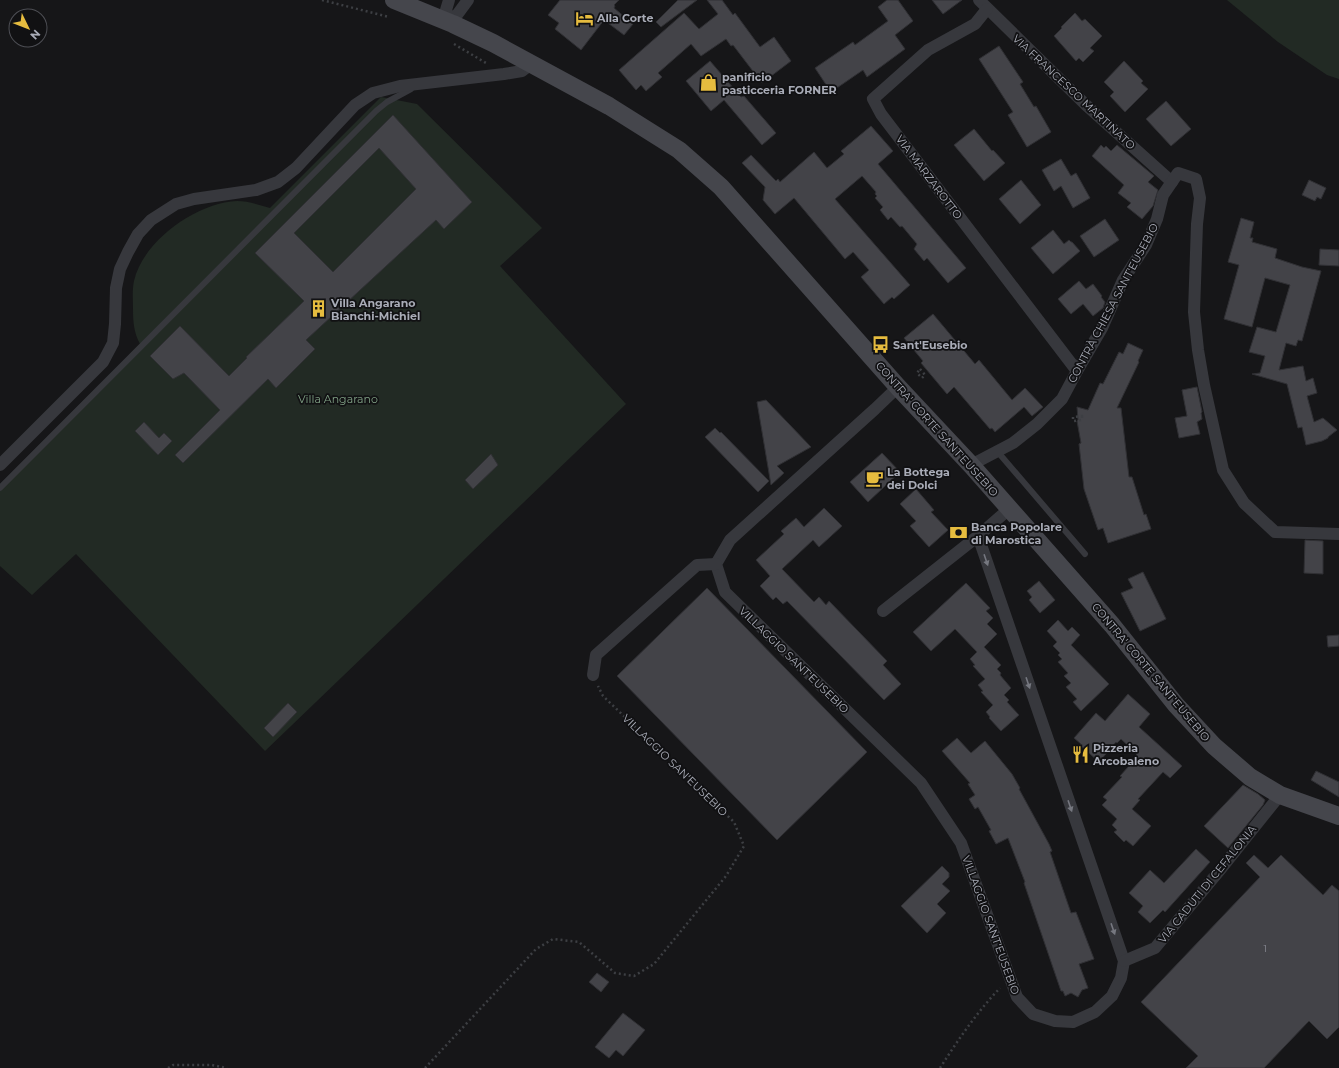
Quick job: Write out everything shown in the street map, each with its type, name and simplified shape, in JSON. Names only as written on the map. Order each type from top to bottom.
[{"type":"street","points":[[449,0],[446,10],[451,23]]},
{"type":"street","points":[[451,23],[468,0]]},
{"type":"street","name":"VIA FRANCESCO MARTINATO","points":[[979,0],[1086,105],[1172,182]]},
{"type":"street","name":"CONTRA' CORTE SANT'EUSEBIO","points":[[393,9],[451,23],[493,43],[609,106],[679,150],[716,183],[898,387],[971,465],[1112,625],[1176,705],[1214,746],[1250,777],[1280,795],[1339,816]]},
{"type":"street","name":"VIA MARZAROTTO","points":[[987,9],[975,24],[928,50],[873,99],[881,114],[1077,371]]},
{"type":"street","points":[[0,465],[103,362],[113,343],[116,288],[120,269],[138,234],[151,220],[176,204],[194,199],[256,190],[278,182],[296,168],[355,105],[373,93],[400,86],[522,71],[530,64]]},
{"type":"street","points":[[1172,182],[1178,173],[1196,179],[1200,198],[1197,224],[1194,312],[1204,386],[1223,470],[1244,503],[1275,532],[1339,534]]},
{"type":"street","name":"CONTRÀ CHIESA SANT'EUSEBIO","points":[[971,465],[1013,443],[1037,424],[1062,399],[1102,328],[1123,280],[1146,245],[1157,219],[1163,195],[1172,182]]},
{"type":"street","points":[[593,675],[596,655],[697,565],[716,564],[730,540],[898,387]]},
{"type":"street","points":[[883,611],[978,536],[1009,509]]},
{"type":"street","points":[[978,536],[1124,962]]},
{"type":"street","name":"VILLAGGIO SANT'EUSEBIO","points":[[716,564],[725,592],[921,783],[961,843],[1017,997],[1033,1014],[1055,1021],[1073,1022],[1095,1012],[1112,996],[1121,978],[1124,962]]},
{"type":"street","name":"VIA CADUTI DI CEFALONIA","points":[[1124,962],[1155,948],[1280,795]]},
{"type":"lane","points":[[0,488],[376,111],[387,102],[424,83]]},
{"type":"lane","points":[[997,452],[1085,554]]},
{"type":"path","points":[[322,0],[393,9]]},
{"type":"path","points":[[450,41],[504,74]]},
{"type":"path","name":"VILLAGGIO SAN'EUSEBIO","points":[[425,1068],[536,949],[553,939],[580,942],[615,973],[634,976],[654,964],[726,876],[744,846],[734,822],[603,696],[593,675]]},
{"type":"path","points":[[940,1068],[950,1052],[989,1000],[1010,978]]},
{"type":"path","points":[[168,1068],[173,1066],[212,1064],[226,1068]]},
{"type":"green space","points":[[1227,0],[1339,0],[1339,79],[1327,75],[1278,42]]},
{"type":"green space","name":"Villa Angarano","points":[[381,97],[417,104],[542,228],[500,266],[626,404],[265,751],[76,554],[32,595],[0,566],[0,484],[140,344],[136,336],[134,323],[134,281],[139,266],[148,252],[160,239],[189,217],[221,203],[241,201],[270,208]]},
{"type":"building","points":[[560,0],[619,0],[614,5],[614,8],[633,24],[624,35],[604,20],[581,50],[555,29],[559,23],[548,15]]},
{"type":"building","points":[[678,0],[697,0],[661,27],[656,22]]},
{"type":"building","points":[[707,0],[722,0],[733,15],[735,13],[760,47],[774,37],[791,61],[762,83],[733,45],[731,46],[726,39],[701,56],[691,44],[658,73],[662,77],[646,91],[641,85],[636,90],[619,70],[684,13],[699,29],[718,14]]},
{"type":"building","points":[[887,0],[898,0],[913,21],[895,35],[905,49],[867,77],[863,70],[831,92],[815,68],[853,42],[855,45],[888,21],[878,7]]},
{"type":"building","points":[[932,0],[962,0],[943,14]]},
{"type":"building","points":[[1075,13],[1082,21],[1085,19],[1102,36],[1090,48],[1094,51],[1083,62],[1079,58],[1076,61],[1054,36]]},
{"type":"building","points":[[999,46],[1023,82],[1020,84],[1034,107],[1036,106],[1051,132],[1027,147],[1008,115],[1013,112],[979,59]]},
{"type":"building","points":[[710,61],[741,97],[744,96],[776,133],[762,145],[724,100],[711,111],[686,81]]},
{"type":"building","points":[[1124,61],[1143,81],[1141,83],[1148,89],[1125,112],[1110,96],[1114,92],[1104,82]]},
{"type":"building","points":[[1166,101],[1191,129],[1171,146],[1146,119]]},
{"type":"building","name":"Villa Angarano Bianchi-Michiel","points":[[393,115],[472,202],[444,229],[436,220],[306,340],[315,349],[276,388],[268,379],[183,463],[175,455],[220,410],[184,373],[173,379],[150,356],[180,326],[229,376],[247,358],[246,357],[304,301],[255,253]],"holes":[[[379,148],[416,189],[333,272],[294,233]]]},
{"type":"building","points":[[871,126],[893,151],[878,164],[966,268],[948,283],[927,258],[924,261],[914,249],[917,244],[902,226],[900,227],[891,217],[888,220],[880,210],[883,207],[875,198],[877,196],[875,194],[876,192],[862,176],[835,199],[910,285],[894,299],[892,297],[884,304],[861,277],[869,270],[853,252],[845,259],[794,198],[775,214],[763,200],[765,187],[742,163],[751,155],[776,181],[778,179],[780,182],[814,152],[827,168],[844,154],[841,151]]},
{"type":"building","points":[[974,129],[992,151],[993,150],[1005,163],[984,181],[954,145]]},
{"type":"building","points":[[1101,145],[1104,148],[1106,146],[1111,151],[1117,145],[1154,176],[1148,182],[1158,190],[1153,206],[1142,219],[1127,207],[1131,203],[1118,193],[1124,185],[1092,156]]},
{"type":"building","points":[[1061,159],[1071,176],[1076,173],[1090,198],[1073,208],[1061,186],[1054,191],[1042,170]]},
{"type":"building","points":[[1021,180],[1041,205],[1020,224],[999,199]]},
{"type":"building","points":[[1309,180],[1326,188],[1321,199],[1317,197],[1315,201],[1302,195]]},
{"type":"building","points":[[1241,218],[1254,222],[1250,238],[1253,238],[1252,242],[1277,249],[1275,258],[1302,267],[1321,271],[1302,341],[1298,340],[1296,346],[1286,343],[1279,370],[1303,366],[1306,381],[1313,378],[1317,393],[1307,396],[1314,422],[1323,418],[1337,430],[1322,441],[1306,445],[1302,427],[1298,428],[1287,384],[1252,374],[1260,373],[1265,356],[1249,352],[1257,327],[1276,332],[1290,285],[1265,278],[1252,327],[1224,319],[1239,265],[1228,262]]},
{"type":"building","points":[[1105,219],[1119,240],[1094,257],[1080,236]]},
{"type":"building","points":[[1053,230],[1064,244],[1069,240],[1080,251],[1053,274],[1031,248]]},
{"type":"building","points":[[1320,249],[1339,250],[1339,266],[1319,265]]},
{"type":"building","points":[[1079,281],[1086,289],[1093,284],[1105,302],[1103,308],[1093,316],[1083,304],[1071,314],[1058,299]]},
{"type":"building","points":[[933,314],[975,364],[979,360],[1012,400],[1025,388],[1043,407],[1032,416],[1024,407],[995,432],[992,428],[990,429],[954,387],[947,394],[921,363],[923,361],[904,338]]},
{"type":"building","points":[[1128,343],[1143,350],[1138,361],[1139,362],[1117,408],[1121,408],[1129,477],[1132,477],[1144,515],[1146,514],[1151,529],[1108,543],[1103,528],[1098,530],[1084,489],[1077,407],[1088,410],[1100,383],[1103,384],[1119,352],[1123,354]]},
{"type":"building","points":[[1197,387],[1202,412],[1202,419],[1197,422],[1200,434],[1179,438],[1175,418],[1187,416],[1182,390]]},
{"type":"building","points":[[766,400],[811,447],[777,466],[784,473],[771,485],[757,402]]},
{"type":"building","points":[[144,422],[159,438],[164,433],[172,441],[158,455],[135,431]]},
{"type":"building","points":[[715,428],[720,433],[721,432],[769,481],[758,492],[705,437]]},
{"type":"building","points":[[882,453],[900,472],[868,502],[850,482]]},
{"type":"building","points":[[491,454],[498,465],[473,489],[465,480]]},
{"type":"building","points":[[916,489],[934,510],[931,512],[948,530],[929,547],[910,526],[916,521],[900,504]]},
{"type":"building","points":[[824,508],[842,526],[819,547],[813,540],[782,569],[814,602],[819,597],[826,605],[829,601],[887,661],[883,665],[901,684],[884,700],[787,601],[783,604],[776,597],[773,600],[760,586],[770,576],[756,560],[784,534],[781,531],[796,518],[804,527]]},
{"type":"building","points":[[1305,540],[1323,541],[1323,574],[1304,573]]},
{"type":"building","points":[[1143,572],[1166,619],[1140,631],[1121,593],[1133,588],[1128,579]]},
{"type":"building","points":[[1039,581],[1055,600],[1040,613],[1029,600],[1032,597],[1027,591]]},
{"type":"building","points":[[966,583],[990,608],[986,611],[993,618],[987,624],[997,634],[984,647],[1001,665],[997,669],[1011,688],[1004,695],[1009,700],[1007,702],[1019,715],[1001,731],[989,718],[990,717],[986,712],[993,705],[981,692],[983,691],[978,685],[985,679],[973,666],[975,665],[970,659],[977,652],[955,629],[931,651],[913,632]]},
{"type":"building","points":[[707,588],[867,752],[777,840],[617,676]]},
{"type":"building","points":[[1058,620],[1068,631],[1072,627],[1080,635],[1071,645],[1109,684],[1081,711],[1073,702],[1077,699],[1066,687],[1071,683],[1064,676],[1068,673],[1058,662],[1062,659],[1058,655],[1060,653],[1053,646],[1057,642],[1047,631]]},
{"type":"building","points":[[1339,635],[1339,646],[1328,647],[1327,636]]},
{"type":"building","points":[[1128,694],[1150,714],[1139,727],[1182,766],[1170,778],[1163,772],[1138,799],[1140,800],[1132,809],[1151,826],[1133,846],[1126,840],[1124,842],[1114,832],[1117,830],[1112,825],[1117,819],[1102,805],[1107,800],[1103,797],[1122,777],[1120,776],[1137,757],[1137,754],[1121,739],[1117,743],[1116,742],[1099,762],[1089,753],[1085,753],[1080,745],[1081,744],[1074,738],[1096,713],[1105,721]]},
{"type":"building","points":[[288,703],[297,712],[273,737],[264,728]]},
{"type":"building","points":[[957,738],[971,753],[985,741],[1012,774],[1049,844],[1052,851],[1050,852],[1071,913],[1076,912],[1094,959],[1079,964],[1088,988],[1082,990],[1078,997],[1071,993],[1065,996],[1063,991],[1061,991],[1024,883],[1025,882],[1008,838],[996,844],[989,831],[991,830],[978,807],[975,809],[969,799],[975,795],[968,784],[970,783],[942,751]]},
{"type":"building","points":[[1316,771],[1339,782],[1339,797],[1311,780]]},
{"type":"building","points":[[1243,785],[1265,800],[1263,805],[1228,848],[1204,826]]},
{"type":"building","points":[[1196,849],[1210,862],[1165,912],[1163,910],[1150,923],[1138,912],[1143,906],[1129,893],[1150,870],[1164,883]]},
{"type":"building","points":[[1254,855],[1268,868],[1281,855],[1323,895],[1332,885],[1339,891],[1339,1027],[1327,1039],[1309,1021],[1264,1068],[1186,1068],[1198,1056],[1141,1002],[1260,877],[1246,863]]},
{"type":"building","points":[[942,866],[949,873],[949,877],[942,884],[950,891],[937,904],[946,913],[927,933],[901,906]]},
{"type":"building","points":[[597,973],[609,982],[601,992],[589,982]]},
{"type":"building","points":[[623,1013],[645,1030],[623,1056],[616,1050],[609,1058],[595,1047]]},
{"type":"place","name":"Alla Corte","points":[[584,18]]},
{"type":"place","name":"panificio pasticceria FORNER","points":[[709,83]]},
{"type":"place","name":"Villa Angarano Bianchi-Michiel","points":[[318,309]]},
{"type":"place","name":"Sant'Eusebio","points":[[880,345]]},
{"type":"place","name":"La Bottega dei Dolci","points":[[874,478]]},
{"type":"place","name":"Banca Popolare di Marostica","points":[[958,533]]},
{"type":"place","name":"Pizzeria Arcobaleno","points":[[1080,754]]}]
